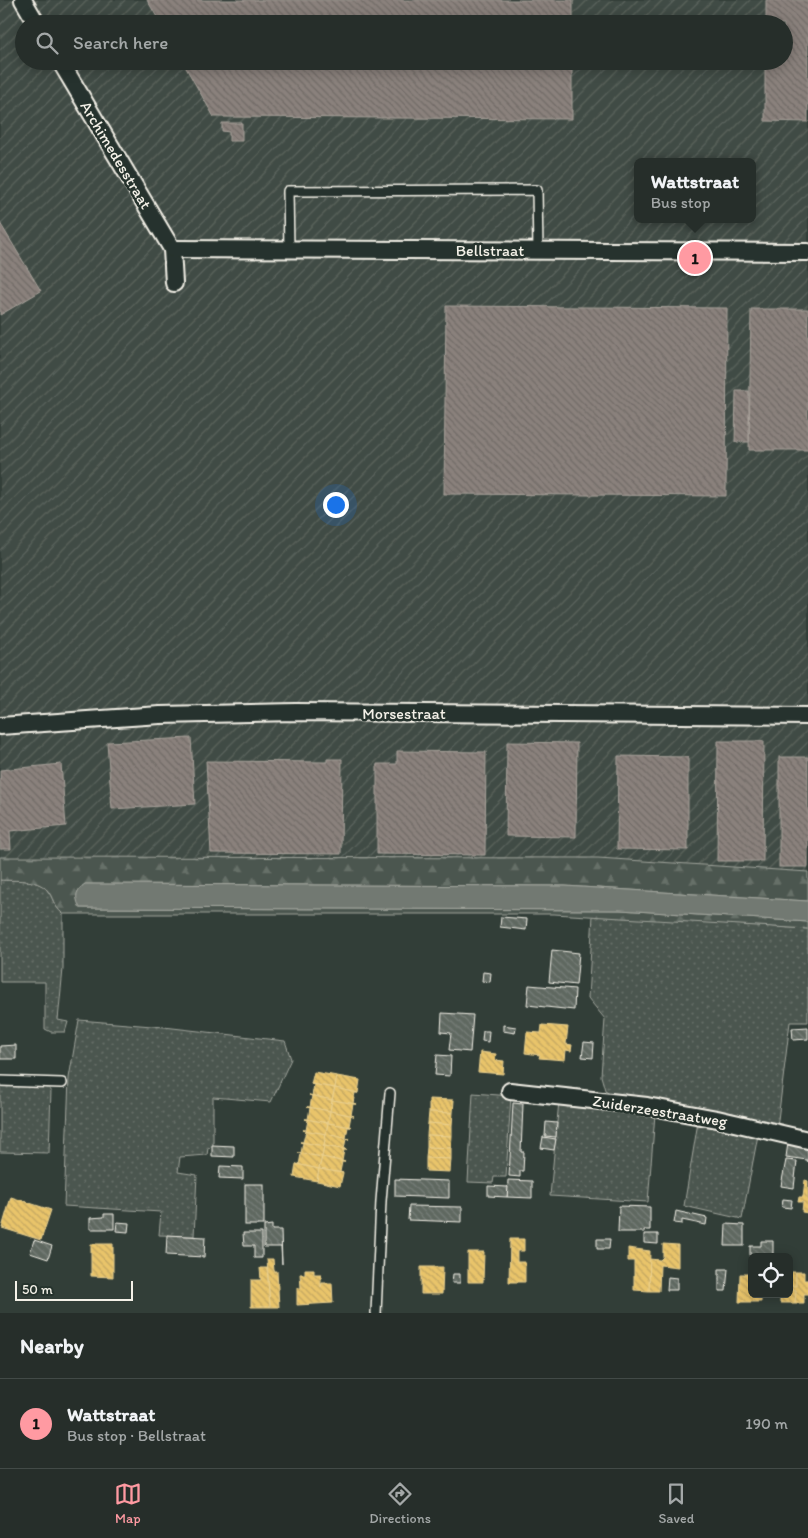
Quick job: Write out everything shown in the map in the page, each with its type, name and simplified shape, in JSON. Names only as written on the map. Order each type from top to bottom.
[{"type":"street","points":[[23,0],[32,15]]},
{"type":"street","name":"Archimedesstraat","points":[[65,70],[172,248]]},
{"type":"street","points":[[172,248],[174,283]]},
{"type":"street","name":"Bellstraat","points":[[172,248],[808,252]]},
{"type":"street","name":"Morsestraat","points":[[0,726],[160,715],[296,712],[808,716]]},
{"type":"street","name":"Zuiderzeestraatweg","points":[[510,1091],[647,1106],[717,1119],[808,1140]]},
{"type":"lane","points":[[289,249],[288,191],[537,190],[538,250]]},
{"type":"lane","points":[[0,1081],[62,1083]]},
{"type":"lane","points":[[376,1313],[380,1201],[390,1093]]},
{"type":"shaded area","points":[[0,0],[808,0],[808,874],[0,862]]},
{"type":"shaded area","points":[[85,884],[565,886],[808,901],[808,922],[620,910],[80,908],[77,895],[79,889]]},
{"type":"green space","points":[[0,857],[598,858],[808,872],[808,901],[565,886],[85,884],[79,889],[77,898],[81,908],[620,910],[808,922],[808,929],[554,914],[63,914],[43,886],[25,881],[0,880]]},
{"type":"green space","points":[[0,880],[25,881],[43,886],[63,914],[63,969],[58,1020],[68,1022],[65,1032],[51,1032],[45,1029],[45,982],[0,982]]},
{"type":"green space","points":[[593,915],[808,929],[808,1022],[790,1022],[777,1128],[618,1098],[605,1090],[601,1076],[605,1019],[588,998]]},
{"type":"green space","points":[[79,1020],[164,1027],[285,1041],[291,1059],[271,1102],[213,1097],[213,1147],[208,1148],[207,1155],[180,1157],[178,1172],[197,1175],[194,1236],[159,1235],[161,1212],[64,1206],[69,1078]]},
{"type":"green space","points":[[0,1086],[45,1086],[51,1090],[49,1153],[0,1152]]},
{"type":"green space","points":[[473,1093],[511,1096],[506,1177],[494,1177],[493,1183],[468,1182]]},
{"type":"green space","points":[[559,1101],[655,1114],[648,1202],[550,1196]]},
{"type":"green space","points":[[698,1122],[758,1135],[742,1219],[684,1206]]},
{"type":"building: Homes","points":[[542,1025],[568,1027],[566,1044],[572,1045],[571,1051],[566,1050],[565,1060],[539,1058],[540,1055],[525,1053],[527,1032],[541,1033]]},
{"type":"building: Homes","points":[[480,1052],[496,1054],[495,1060],[504,1061],[503,1074],[478,1072]]},
{"type":"building: Homes","points":[[314,1072],[337,1076],[335,1088],[311,1084]]},
{"type":"building: Homes","points":[[337,1076],[360,1080],[358,1093],[335,1088]]},
{"type":"building: Homes","points":[[311,1084],[335,1088],[332,1100],[312,1096],[314,1085]]},
{"type":"building: Homes","points":[[335,1088],[358,1093],[355,1093],[353,1103],[356,1104],[332,1100]]},
{"type":"building: Homes","points":[[309,1095],[332,1100],[330,1111],[307,1107],[310,1107],[312,1096]]},
{"type":"building: Homes","points":[[429,1099],[454,1100],[453,1113],[429,1112]]},
{"type":"building: Homes","points":[[332,1100],[356,1104],[353,1104],[351,1115],[354,1116],[330,1111]]},
{"type":"building: Homes","points":[[307,1107],[330,1111],[328,1123],[305,1119],[308,1119],[310,1108]]},
{"type":"building: Homes","points":[[330,1111],[351,1115],[349,1126],[351,1127],[328,1123]]},
{"type":"building: Homes","points":[[429,1112],[453,1113],[452,1125],[428,1123]]},
{"type":"building: Homes","points":[[305,1119],[328,1123],[326,1134],[303,1130],[306,1130],[308,1120]]},
{"type":"building: Homes","points":[[328,1123],[351,1127],[348,1127],[346,1138],[349,1139],[326,1134]]},
{"type":"building: Homes","points":[[428,1123],[452,1125],[452,1136],[427,1135]]},
{"type":"building: Homes","points":[[303,1130],[326,1134],[324,1146],[300,1142],[303,1142],[306,1131]]},
{"type":"building: Homes","points":[[326,1134],[349,1139],[346,1139],[344,1149],[347,1150],[324,1146]]},
{"type":"building: Homes","points":[[427,1135],[452,1136],[451,1148],[427,1147]]},
{"type":"building: Homes","points":[[300,1142],[324,1146],[322,1157],[298,1153],[301,1153],[303,1143]]},
{"type":"building: Homes","points":[[324,1146],[347,1150],[344,1150],[342,1161],[345,1162],[322,1157]]},
{"type":"building: Homes","points":[[427,1147],[451,1148],[451,1159],[426,1158]]},
{"type":"building: Homes","points":[[298,1153],[322,1157],[319,1169],[299,1165],[301,1154]]},
{"type":"building: Homes","points":[[322,1157],[345,1162],[342,1162],[340,1172],[343,1173],[319,1169]]},
{"type":"building: Homes","points":[[426,1158],[451,1159],[450,1172],[426,1171]]},
{"type":"building: Homes","points":[[296,1164],[319,1169],[317,1181],[294,1177]]},
{"type":"building: Homes","points":[[319,1169],[343,1173],[340,1186],[317,1181]]},
{"type":"building: Homes","points":[[805,1180],[808,1181],[808,1213],[802,1212],[803,1202],[798,1202],[799,1197],[803,1197]]},
{"type":"building: Homes","points":[[11,1197],[51,1210],[41,1240],[2,1228]]},
{"type":"building: Homes","points":[[510,1239],[524,1239],[524,1251],[517,1251],[517,1262],[525,1262],[525,1282],[509,1282]]},
{"type":"building: Homes","points":[[91,1244],[113,1244],[113,1277],[91,1276]]},
{"type":"building: Homes","points":[[663,1244],[678,1245],[678,1267],[660,1265],[659,1291],[649,1291],[649,1259],[660,1260],[663,1257]]},
{"type":"building: Homes","points":[[628,1248],[650,1251],[649,1291],[634,1290],[634,1261],[628,1261]]},
{"type":"building: Homes","points":[[468,1252],[484,1252],[483,1282],[468,1282]]},
{"type":"building: Homes","points":[[267,1259],[273,1259],[274,1271],[277,1271],[279,1307],[270,1307]]},
{"type":"building: Homes","points":[[421,1267],[443,1267],[442,1294],[421,1294]]},
{"type":"building: Homes","points":[[260,1268],[267,1268],[270,1307],[251,1307],[251,1280],[261,1280]]},
{"type":"building: Homes","points":[[305,1269],[314,1269],[314,1274],[321,1274],[321,1287],[322,1283],[332,1283],[333,1303],[297,1305],[297,1288],[301,1288],[300,1274],[305,1274]]},
{"type":"building: Homes","points":[[793,1272],[796,1272],[796,1286],[793,1286]]},
{"type":"building: Homes","points":[[796,1272],[804,1272],[804,1280],[808,1280],[808,1294],[804,1294],[804,1303],[795,1303],[796,1290],[793,1290],[793,1286],[796,1286]]},
{"type":"building: Homes","points":[[740,1274],[748,1274],[748,1298],[761,1298],[761,1302],[739,1302]]},
{"type":"building: Homes","points":[[793,1290],[796,1290],[795,1303],[780,1303],[780,1298],[793,1298]]},
{"type":"building: Industry","points":[[147,0],[573,0],[573,15],[156,15]]},
{"type":"building: Industry","points":[[766,0],[808,0],[808,122],[765,121],[765,70],[793,70],[793,15],[766,15]]},
{"type":"building: Industry","points":[[187,70],[572,70],[572,119],[214,117]]},
{"type":"building: Industry","points":[[222,123],[242,123],[242,141],[229,141],[229,132],[222,131]]},
{"type":"building: Industry","points":[[0,223],[41,291],[0,315]]},
{"type":"building: Industry","points":[[446,306],[727,308],[726,496],[444,494]]},
{"type":"building: Industry","points":[[751,309],[808,309],[808,450],[749,450]]},
{"type":"building: Industry","points":[[736,391],[749,391],[749,442],[735,442]]},
{"type":"building: Industry","points":[[191,738],[195,804],[112,809],[107,742]]},
{"type":"building: Industry","points":[[718,741],[764,741],[763,861],[717,861]]},
{"type":"building: Industry","points":[[507,742],[577,743],[576,837],[506,836]]},
{"type":"building: Industry","points":[[397,751],[486,752],[485,855],[377,854],[377,764],[397,764]]},
{"type":"building: Industry","points":[[618,756],[688,757],[688,850],[617,849]]},
{"type":"building: Industry","points":[[779,757],[808,757],[808,867],[779,867]]},
{"type":"building: Industry","points":[[327,759],[342,759],[341,854],[211,853],[206,761],[327,762]]},
{"type":"building: Industry","points":[[61,764],[66,826],[10,831],[11,849],[0,849],[0,770]]},
{"type":"building: Other","points":[[501,917],[527,919],[526,930],[500,927]]},
{"type":"building: Other","points":[[552,950],[579,953],[576,985],[549,982]]},
{"type":"building: Other","points":[[483,972],[491,973],[490,982],[482,981]]},
{"type":"building: Other","points":[[529,985],[575,989],[574,1010],[527,1005]]},
{"type":"building: Other","points":[[442,1013],[473,1015],[470,1052],[449,1050],[451,1033],[441,1032]]},
{"type":"building: Other","points":[[503,1025],[516,1027],[515,1033],[503,1031]]},
{"type":"building: Other","points":[[808,1027],[808,1039],[793,1040],[792,1028]]},
{"type":"building: Other","points":[[483,1031],[489,1031],[488,1042],[482,1041]]},
{"type":"building: Other","points":[[584,1042],[594,1043],[593,1058],[582,1057]]},
{"type":"building: Other","points":[[16,1045],[16,1059],[0,1059],[0,1046]]},
{"type":"building: Other","points":[[437,1055],[451,1056],[450,1076],[435,1075]]},
{"type":"building: Other","points":[[513,1103],[523,1104],[521,1152],[524,1152],[523,1171],[520,1171],[520,1177],[509,1176]]},
{"type":"building: Other","points":[[546,1122],[557,1123],[556,1137],[545,1136]]},
{"type":"building: Other","points":[[543,1137],[556,1139],[554,1150],[541,1148]]},
{"type":"building: Other","points":[[788,1143],[808,1146],[808,1162],[807,1160],[786,1157]]},
{"type":"building: Other","points":[[212,1145],[234,1146],[234,1157],[212,1156]]},
{"type":"building: Other","points":[[786,1160],[797,1161],[794,1188],[781,1186]]},
{"type":"building: Other","points":[[220,1166],[243,1167],[243,1179],[219,1178]]},
{"type":"building: Other","points":[[395,1179],[449,1181],[449,1198],[395,1196]]},
{"type":"building: Other","points":[[508,1180],[532,1181],[532,1198],[507,1197]]},
{"type":"building: Other","points":[[245,1184],[264,1184],[264,1225],[245,1225]]},
{"type":"building: Other","points":[[488,1186],[508,1187],[507,1197],[488,1196]]},
{"type":"building: Other","points":[[783,1199],[792,1200],[791,1208],[782,1207]]},
{"type":"building: Other","points":[[409,1206],[462,1207],[462,1222],[408,1220]]},
{"type":"building: Other","points":[[619,1206],[650,1207],[650,1230],[644,1230],[644,1232],[618,1232]]},
{"type":"building: Other","points":[[676,1211],[707,1218],[706,1225],[682,1220],[682,1224],[674,1223]]},
{"type":"building: Other","points":[[104,1214],[114,1214],[114,1229],[90,1229],[90,1218],[104,1217]]},
{"type":"building: Other","points":[[117,1222],[129,1223],[128,1232],[116,1231]]},
{"type":"building: Other","points":[[726,1224],[744,1225],[744,1246],[725,1246]]},
{"type":"building: Other","points":[[272,1225],[272,1230],[281,1230],[282,1264],[281,1247],[264,1247],[264,1226]]},
{"type":"building: Other","points":[[243,1233],[262,1233],[262,1258],[254,1258],[254,1246],[244,1246]]},
{"type":"building: Other","points":[[644,1234],[658,1234],[658,1244],[644,1243]]},
{"type":"building: Other","points":[[167,1235],[205,1237],[204,1257],[166,1255]]},
{"type":"building: Other","points":[[597,1239],[610,1239],[609,1249],[597,1249]]},
{"type":"building: Other","points":[[34,1240],[52,1246],[48,1259],[30,1253]]},
{"type":"building: Other","points":[[761,1241],[773,1241],[773,1253],[750,1253],[750,1246],[761,1246]]},
{"type":"building: Other","points":[[719,1269],[728,1269],[726,1291],[719,1291]]},
{"type":"building: Other","points":[[453,1274],[460,1274],[460,1283],[452,1283]]},
{"type":"building: Other","points":[[668,1277],[677,1278],[677,1290],[667,1290]]},
{"type":"place","name":"Wattstraat","points":[[695,258]]}]
